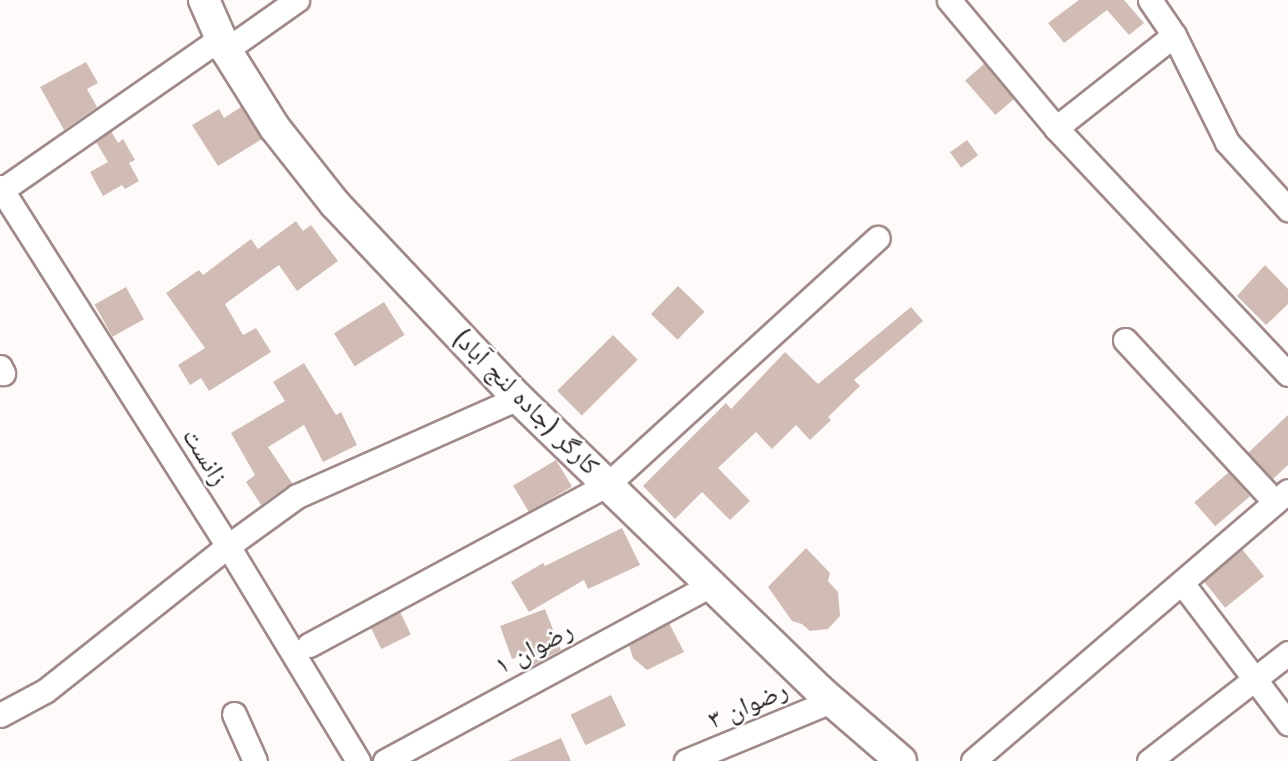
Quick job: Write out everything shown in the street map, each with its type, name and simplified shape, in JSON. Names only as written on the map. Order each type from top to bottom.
[{"type":"street","name":"کارگر (جاده لنج آباد)","points":[[204,0],[224,44],[275,128],[335,204],[518,398],[831,701],[901,761]]},
{"type":"street","points":[[1,188],[297,0]]},
{"type":"street","points":[[949,0],[1056,128],[1288,374]]},
{"type":"street","points":[[1150,0],[1174,35],[1227,142],[1288,209]]},
{"type":"street","points":[[1056,128],[1174,35]]},
{"type":"street","name":"زانست","points":[[1,188],[228,546],[352,759]]},
{"type":"street","points":[[309,645],[608,484],[877,238]]},
{"type":"street","points":[[973,761],[1281,496],[1125,340]]},
{"type":"street","points":[[0,715],[45,691],[228,546],[297,496],[518,398]]},
{"type":"street","points":[[1182,583],[1252,680],[1288,723]]},
{"type":"street","name":"رضوان ۱","points":[[385,761],[710,585]]},
{"type":"street","points":[[1149,761],[1288,653]]},
{"type":"street","name":"رضوان ۳","points":[[686,761],[831,701]]},
{"type":"street","points":[[234,714],[255,761]]},
{"type":"building","points":[[1079,0],[1124,0],[1144,23],[1129,35],[1107,10],[1064,43],[1048,23]]},
{"type":"building","points":[[86,62],[98,83],[87,89],[97,107],[64,130],[40,87]]},
{"type":"building","points":[[984,64],[1014,99],[995,115],[965,80]]},
{"type":"building","points":[[241,107],[262,139],[218,166],[192,125],[219,109],[224,118]]},
{"type":"building","points":[[111,131],[118,143],[123,139],[135,160],[129,163],[139,181],[125,189],[122,185],[103,196],[90,172],[108,162],[96,142]]},
{"type":"building","points":[[967,140],[978,155],[961,168],[950,152]]},
{"type":"building","points":[[296,221],[303,231],[311,225],[338,261],[297,291],[279,265],[225,304],[243,335],[256,328],[271,352],[209,391],[201,378],[190,385],[178,365],[205,348],[166,293],[199,270],[203,275],[251,239],[258,249]]},
{"type":"building","points":[[1265,265],[1288,289],[1288,304],[1266,325],[1237,296]]},
{"type":"building","points":[[678,286],[705,312],[678,340],[651,314]]},
{"type":"building","points":[[126,287],[144,319],[112,337],[95,304]]},
{"type":"building","points":[[384,302],[405,335],[355,366],[334,333]]},
{"type":"building","points":[[911,307],[923,321],[854,380],[860,386],[828,417],[831,420],[810,440],[796,425],[772,449],[756,432],[718,468],[750,501],[730,520],[702,492],[675,519],[643,486],[726,403],[731,409],[785,352],[818,384]]},
{"type":"building","points":[[613,335],[638,360],[582,416],[557,391]]},
{"type":"building","points":[[304,363],[336,415],[341,412],[357,445],[323,462],[304,425],[268,447],[292,483],[261,505],[246,482],[255,475],[231,433],[285,401],[273,382]]},
{"type":"building","points":[[1288,415],[1288,465],[1273,479],[1248,453]]},
{"type":"building","points":[[556,460],[572,487],[529,512],[513,486]]},
{"type":"building","points":[[1229,472],[1250,496],[1215,526],[1194,502]]},
{"type":"building","points":[[622,528],[640,565],[588,589],[584,580],[529,612],[511,582],[543,563],[545,566]]},
{"type":"building","points":[[806,548],[830,573],[828,581],[838,592],[840,616],[828,629],[810,631],[802,624],[792,621],[768,587]]},
{"type":"building","points":[[1242,549],[1264,576],[1225,608],[1203,580]]},
{"type":"building","points":[[545,609],[561,650],[533,665],[528,653],[512,659],[500,626]]},
{"type":"building","points":[[400,612],[411,634],[381,649],[370,626]]},
{"type":"building","points":[[669,623],[684,652],[647,670],[633,658],[629,645]]},
{"type":"building","points":[[611,695],[626,726],[585,745],[571,715]]},
{"type":"building","points":[[561,738],[571,761],[508,761]]}]
